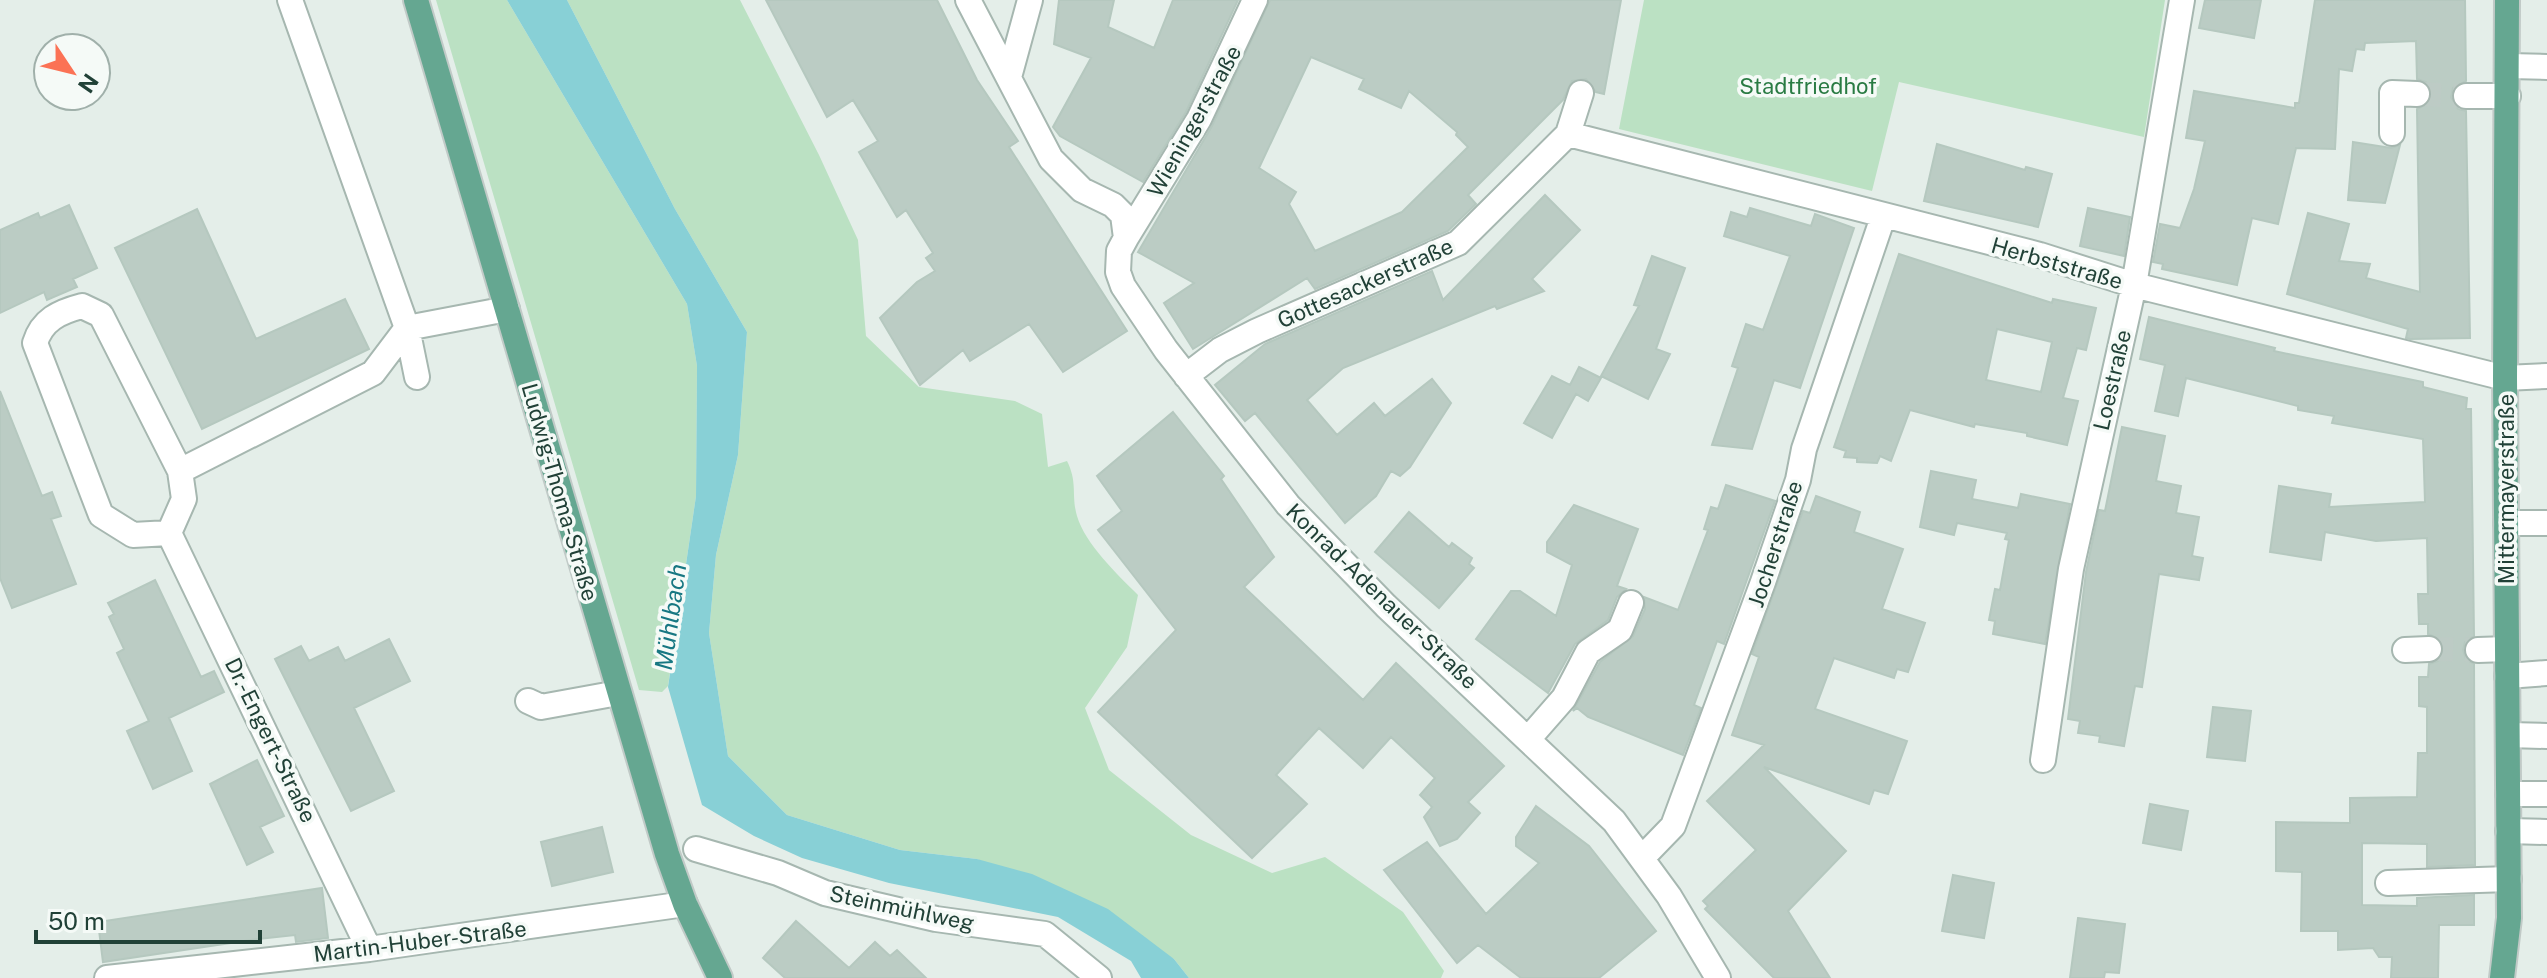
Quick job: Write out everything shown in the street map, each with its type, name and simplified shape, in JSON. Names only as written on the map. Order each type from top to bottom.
[{"type":"main road","name":"Ludwig-Thoma-Straße","points":[[416,0],[618,693],[685,904],[720,978]]},
{"type":"main road","name":"Mittermayerstraße","points":[[2502,978],[2509,879],[2505,378],[2507,0]]},
{"type":"street","points":[[290,0],[407,328],[417,377]]},
{"type":"street","points":[[968,0],[1051,159],[1082,190],[1113,205],[1123,215],[1126,238]]},
{"type":"street","points":[[1009,77],[1030,0]]},
{"type":"street","name":"Wieningerstraße","points":[[1126,238],[1199,119],[1255,0]]},
{"type":"street","name":"Loestraße","points":[[2043,760],[2071,569],[2134,285],[2182,0]]},
{"type":"street","points":[[2509,66],[2547,67]]},
{"type":"street","points":[[1568,134],[1581,93]]},
{"type":"street","points":[[2392,133],[2392,93],[2417,94]]},
{"type":"street","points":[[2466,96],[2508,96]]},
{"type":"street","name":"Herbststraße","points":[[1568,134],[2040,255],[2134,285],[2505,378],[2547,376]]},
{"type":"street","name":"Gottesackerstraße","points":[[1186,376],[1220,350],[1257,331],[1458,243],[1568,134]]},
{"type":"street","name":"Jocherstraße","points":[[1642,858],[1673,826],[1679,812],[1798,480],[1804,449],[1883,217]]},
{"type":"street","name":"Konrad-Adenauer-Straße","points":[[1126,238],[1118,259],[1123,286],[1186,376],[1288,505],[1336,557],[1614,821],[1642,858],[1718,978]]},
{"type":"street","points":[[82,306],[101,315],[180,471],[184,499],[169,533],[133,535],[101,515],[35,343],[40,328],[62,311],[82,306]]},
{"type":"street","points":[[180,471],[373,373],[407,328],[507,309]]},
{"type":"street","points":[[2506,523],[2547,523]]},
{"type":"street","name":"Dr.-Engert-Straße","points":[[169,533],[351,890],[369,949]]},
{"type":"street","points":[[1529,738],[1564,698],[1588,652],[1620,630],[1631,603]]},
{"type":"street","points":[[2478,650],[2507,649]]},
{"type":"street","points":[[2507,676],[2547,673]]},
{"type":"street","points":[[528,701],[541,707],[618,693]]},
{"type":"street","points":[[2508,735],[2547,736]]},
{"type":"street","points":[[2508,794],[2547,794]]},
{"type":"street","points":[[2508,831],[2547,832]]},
{"type":"street","name":"Steinmühlweg","points":[[696,849],[778,873],[825,893],[936,919],[1045,934],[1099,978]]},
{"type":"street","points":[[2388,883],[2509,879]]},
{"type":"street","name":"Martin-Huber-Straße","points":[[107,978],[369,949],[685,904]]},
{"type":"green space","points":[[436,0],[507,0],[687,304],[697,366],[696,496],[668,686],[662,692],[639,690]]},
{"type":"green space","points":[[567,0],[740,0],[819,155],[858,240],[866,336],[919,387],[1015,401],[1042,414],[1048,467],[1067,461],[1081,527],[1103,558],[1138,595],[1127,647],[1085,708],[1109,770],[1191,835],[1272,873],[1325,857],[1403,912],[1444,971],[1441,978],[1189,978],[1174,959],[977,859],[900,850],[787,815],[728,756],[709,633],[716,555],[738,455],[747,332],[675,209]]},
{"type":"green space","name":"Stadtfriedhof","points":[[1644,0],[2165,0],[2144,137],[1899,82],[1872,191],[1619,129]]},
{"type":"water","points":[[507,0],[567,0],[675,209],[747,332],[738,455],[716,555],[709,633],[728,756],[787,815],[900,850],[977,859],[1032,874],[1108,909],[1174,959],[1189,978],[1141,978],[1131,961],[1058,917],[889,883],[802,858],[754,836],[702,805],[668,687],[696,496],[697,366],[687,304]]},
{"type":"building","points":[[766,0],[937,0],[977,80],[1018,141],[1009,147],[1127,331],[1063,372],[1029,324],[970,361],[963,350],[920,385],[880,318],[917,282],[935,271],[926,258],[933,253],[906,210],[897,217],[859,152],[878,141],[853,100],[827,117]]},
{"type":"building","points":[[1059,0],[1114,0],[1108,27],[1154,48],[1173,0],[1238,0],[1186,112],[1143,182],[1060,136],[1053,127],[1091,58],[1054,44]]},
{"type":"building","points":[[1270,0],[1621,0],[1604,94],[1596,92],[1586,79],[1572,81],[1563,100],[1468,195],[1476,204],[1448,231],[1315,289],[1307,278],[1193,349],[1164,303],[1194,283],[1138,252],[1212,126]],"holes":[[[1311,57],[1364,79],[1359,89],[1401,108],[1409,91],[1457,132],[1456,135],[1468,147],[1402,212],[1315,251],[1289,204],[1296,192],[1259,168]]]},
{"type":"building","points":[[2205,0],[2261,0],[2254,38],[2199,28]]},
{"type":"building","points":[[2315,0],[2465,0],[2466,81],[2453,88],[2451,97],[2458,109],[2466,111],[2470,338],[2410,339],[2406,338],[2408,329],[2287,294],[2308,213],[2349,224],[2339,261],[2370,264],[2366,278],[2420,292],[2417,109],[2429,103],[2432,94],[2426,82],[2417,79],[2416,41],[2365,43],[2364,50],[2356,49],[2352,71],[2339,69],[2335,149],[2296,148],[2278,224],[2252,218],[2237,285],[2162,269],[2163,264],[2153,262],[2160,224],[2180,228],[2194,189],[2205,141],[2186,138],[2194,91],[2295,108],[2295,103],[2299,103]]},
{"type":"building","points":[[2353,142],[2391,148],[2400,145],[2385,203],[2348,200]]},
{"type":"building","points":[[1937,144],[2025,170],[2026,167],[2052,174],[2038,227],[1924,201]]},
{"type":"building","points":[[1545,195],[1580,230],[1532,279],[1544,291],[1497,309],[1495,306],[1343,368],[1307,400],[1337,435],[1374,403],[1385,416],[1432,379],[1451,403],[1410,467],[1400,476],[1391,471],[1376,496],[1345,523],[1255,413],[1245,421],[1215,385],[1265,344],[1432,271],[1443,300]]},
{"type":"building","points":[[69,205],[97,268],[73,279],[77,287],[47,300],[44,292],[0,313],[0,230],[38,213],[40,218]]},
{"type":"building","points":[[1750,208],[1811,226],[1815,214],[1854,228],[1800,388],[1774,380],[1752,449],[1712,445],[1738,368],[1732,366],[1746,324],[1763,330],[1790,256],[1724,236],[1731,212],[1747,217]]},
{"type":"building","points":[[2088,208],[2130,217],[2124,256],[2080,246]]},
{"type":"building","points":[[197,209],[256,339],[345,299],[369,349],[202,429],[115,248]]},
{"type":"building","points":[[1899,254],[2052,303],[2053,299],[2096,308],[2086,350],[2077,348],[2063,398],[2078,401],[2067,445],[2027,436],[2027,433],[1975,424],[1974,427],[1910,410],[1891,461],[1880,456],[1877,463],[1857,462],[1857,458],[1844,457],[1846,451],[1834,447]],"holes":[[[1997,329],[2052,342],[2041,392],[1986,380]]]},
{"type":"building","points":[[1652,256],[1685,268],[1656,349],[1670,354],[1648,399],[1601,376],[1639,306],[1634,305]]},
{"type":"building","points":[[2149,317],[2275,348],[2274,351],[2423,382],[2423,387],[2467,398],[2466,409],[2471,409],[2474,636],[2465,642],[2463,650],[2466,659],[2474,664],[2475,865],[2427,867],[2427,844],[2362,843],[2362,905],[2417,906],[2417,898],[2474,895],[2474,925],[2439,925],[2438,978],[2391,978],[2392,957],[2379,957],[2373,948],[2338,950],[2338,931],[2301,931],[2302,872],[2276,871],[2276,822],[2350,823],[2350,798],[2417,797],[2418,753],[2427,753],[2427,707],[2419,706],[2419,677],[2428,677],[2429,664],[2438,661],[2444,649],[2441,640],[2428,634],[2428,624],[2419,624],[2418,594],[2428,594],[2427,538],[2376,541],[2325,532],[2321,560],[2270,552],[2279,486],[2331,494],[2329,507],[2425,502],[2423,439],[2332,423],[2334,416],[2298,410],[2298,406],[2186,378],[2178,416],[2155,411],[2165,365],[2140,359]]},
{"type":"building","points":[[1579,367],[1601,378],[1588,401],[1576,394],[1552,438],[1524,423],[1552,376],[1570,385]]},
{"type":"building","points":[[0,391],[42,496],[52,492],[61,516],[51,519],[76,584],[12,608],[0,578]]},
{"type":"building","points":[[1173,412],[1224,476],[1221,479],[1274,557],[1244,587],[1363,700],[1396,663],[1504,766],[1468,802],[1480,813],[1457,839],[1440,846],[1424,817],[1432,807],[1420,795],[1435,778],[1391,737],[1363,768],[1319,728],[1276,775],[1307,804],[1252,858],[1098,712],[1176,630],[1098,530],[1122,511],[1097,476]]},
{"type":"building","points":[[2122,427],[2165,436],[2156,481],[2181,486],[2176,513],[2199,517],[2192,556],[2203,558],[2199,580],[2159,574],[2142,687],[2135,686],[2124,746],[2099,742],[2100,736],[2078,733],[2080,721],[2068,719],[2086,572],[2099,510],[2105,511]]},
{"type":"building","points":[[1931,471],[1976,480],[1972,499],[2018,508],[2021,494],[2070,504],[2045,644],[1993,634],[1995,621],[1989,620],[1995,589],[2000,590],[2009,540],[2005,539],[2007,533],[1957,523],[1954,535],[1920,527]]},
{"type":"building","points":[[1726,485],[1775,501],[1724,644],[1717,641],[1694,705],[1701,708],[1683,755],[1588,717],[1577,708],[1573,711],[1600,662],[1633,636],[1645,609],[1644,597],[1678,610],[1708,530],[1704,529],[1711,507],[1718,509]]},
{"type":"building","points":[[1816,496],[1860,512],[1854,532],[1903,549],[1882,609],[1925,623],[1908,672],[1897,669],[1894,678],[1834,658],[1815,709],[1907,741],[1888,794],[1874,790],[1869,804],[1764,767],[1846,851],[1788,911],[1830,978],[1774,978],[1705,909],[1708,906],[1703,901],[1756,850],[1707,801],[1764,745],[1732,735],[1759,657],[1752,654],[1803,511],[1810,513]]},
{"type":"building","points":[[1574,505],[1638,529],[1617,586],[1626,589],[1617,597],[1608,620],[1575,644],[1548,693],[1476,639],[1511,591],[1520,591],[1556,616],[1572,565],[1547,552],[1547,542]]},
{"type":"building","points":[[1409,512],[1449,547],[1452,543],[1472,558],[1469,564],[1474,568],[1439,608],[1375,552]]},
{"type":"building","points":[[155,580],[201,677],[214,671],[224,692],[169,718],[192,771],[153,789],[127,731],[149,721],[117,653],[124,649],[109,617],[114,614],[108,603]]},
{"type":"building","points":[[389,639],[410,681],[354,708],[394,791],[351,811],[275,659],[301,646],[309,661],[338,647],[345,661]]},
{"type":"building","points":[[2213,707],[2251,711],[2245,761],[2207,757]]},
{"type":"building","points":[[257,760],[284,816],[260,827],[273,852],[247,865],[210,784]]},
{"type":"building","points":[[2150,804],[2188,811],[2181,850],[2143,843]]},
{"type":"building","points":[[1536,806],[1589,846],[1656,931],[1599,978],[1521,978],[1478,945],[1457,963],[1384,870],[1427,842],[1486,914],[1539,863],[1516,846],[1516,837]]},
{"type":"building","points":[[602,827],[613,872],[552,886],[541,842]]},
{"type":"building","points":[[1953,875],[1994,883],[1984,938],[1942,931]]},
{"type":"building","points":[[322,888],[328,938],[296,942],[295,935],[103,962],[98,922]]},
{"type":"building","points":[[2078,918],[2125,924],[2119,973],[2105,972],[2104,978],[2070,978]]},
{"type":"building","points":[[796,921],[849,968],[875,942],[890,956],[897,950],[926,978],[785,978],[763,958]]},
{"type":"tunnel","points":[[2417,94],[2466,96]]},
{"type":"tunnel","points":[[2429,649],[2478,650]]},
{"type":"water label","name":"Mühlbach","points":[[671,617]]}]
